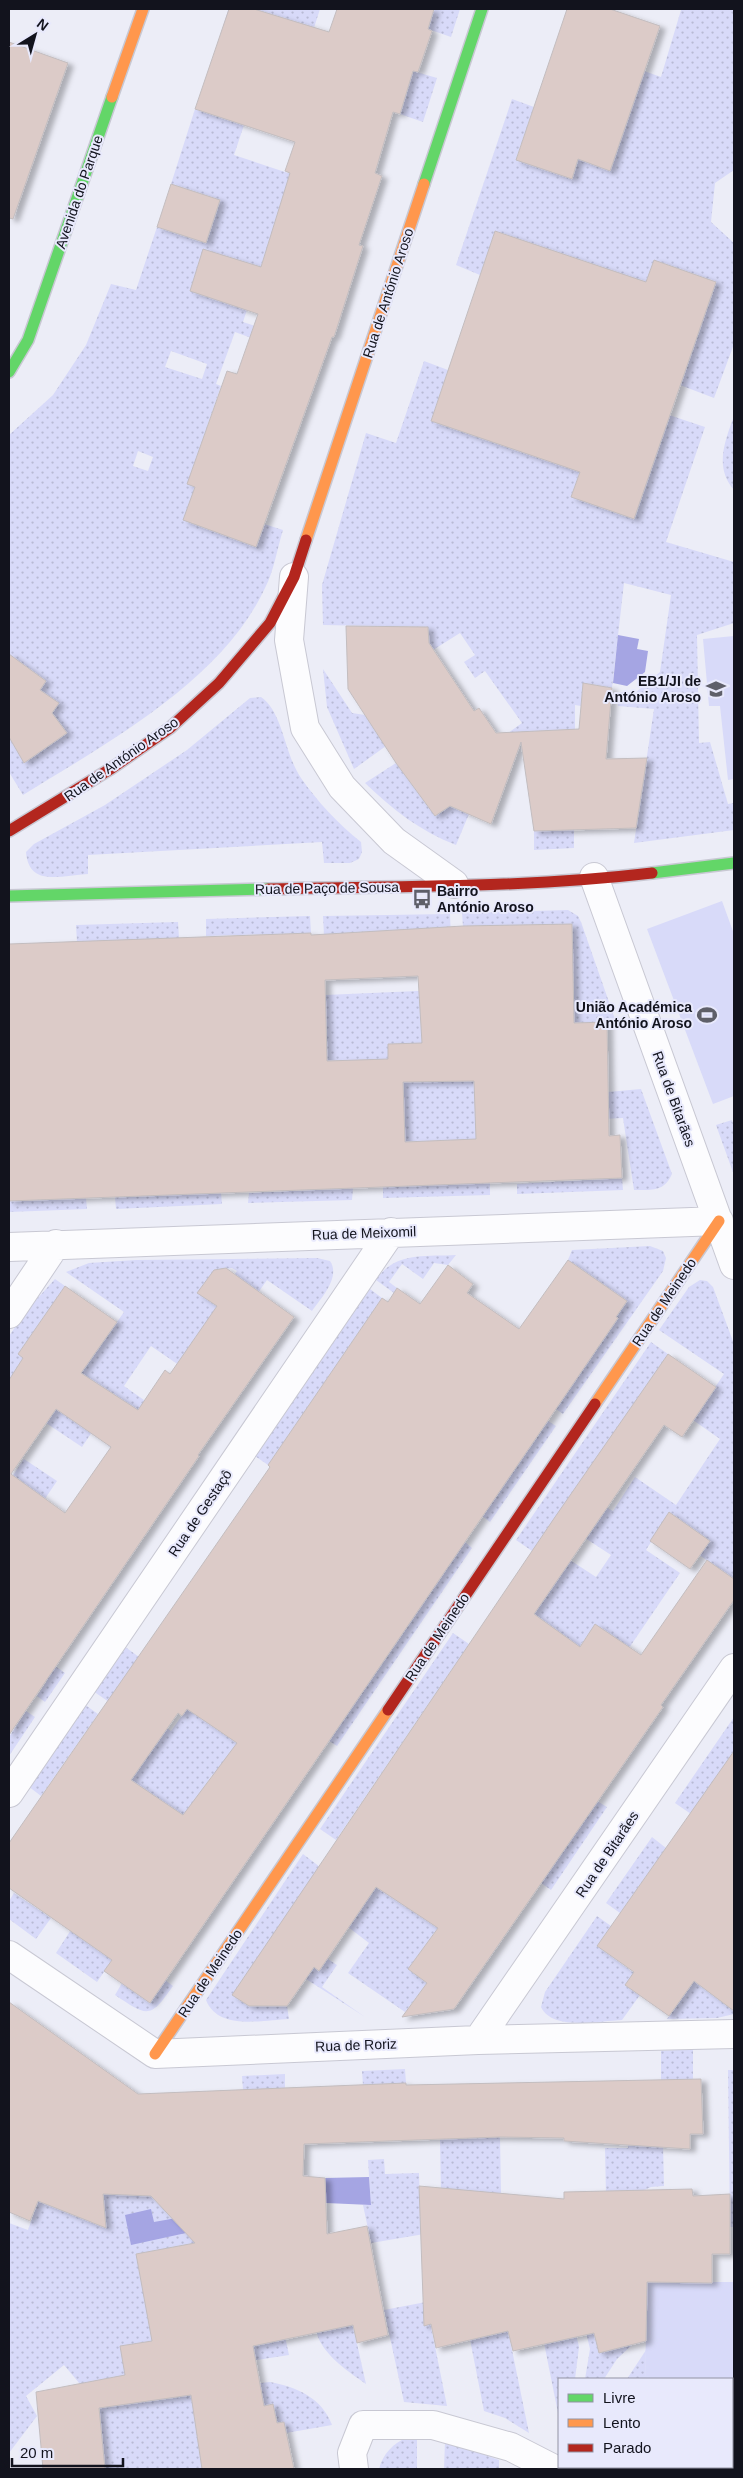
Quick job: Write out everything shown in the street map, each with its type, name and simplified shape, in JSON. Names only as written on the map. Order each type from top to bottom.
[{"type":"street","name":"Avenida do Parque","points":[[9,372],[28,340],[143,9]]},
{"type":"street","name":"Rua de António Aroso","points":[[9,832],[112,768],[170,728],[219,683],[270,623],[294,577],[482,9]]},
{"type":"street","name":"Rua de António Aroso","points":[[294,577],[289,640],[305,728],[342,787],[394,841],[454,884]]},
{"type":"street","name":"Rua de Paço de Sousa","points":[[9,896],[454,884],[594,877],[734,863]]},
{"type":"street","name":"Rua de Bitarães","points":[[594,877],[734,1265]]},
{"type":"street","name":"Rua de Meixomil","points":[[9,1247],[719,1221]]},
{"type":"street","name":"Rua de Meinedo","points":[[155,2054],[719,1221]]},
{"type":"street","name":"Rua de Gestaçô","points":[[9,1793],[391,1232]]},
{"type":"street","points":[[9,1314],[56,1244]]},
{"type":"street","name":"Rua de Bitarães","points":[[478,2040],[734,1668]]},
{"type":"street","points":[[9,1955],[155,2054]]},
{"type":"street","name":"Rua de Roriz","points":[[155,2054],[478,2040],[734,2034]]},
{"type":"street","points":[[354,2469],[352,2453],[363,2425],[433,2425],[511,2447],[554,2469]]},
{"type":"shaded area","points":[[254,9],[320,9],[311,37],[217,46],[228,10],[280,27],[282,18]]},
{"type":"shaded area","points":[[434,9],[460,9],[451,37],[428,29]]},
{"type":"shaded area","points":[[680,9],[734,9],[734,170],[715,183],[711,222],[734,243],[734,344],[714,398],[680,385],[716,282],[654,260],[631,325],[610,270],[495,231],[480,275],[456,265],[512,99],[534,107],[516,159],[572,178],[578,159],[610,171],[644,71],[661,77]]},
{"type":"shaded area","points":[[413,71],[437,78],[423,122],[400,114]]},
{"type":"shaded area","points":[[195,109],[244,125],[234,155],[291,174],[243,322],[277,333],[273,346],[235,332],[216,384],[221,386],[192,471],[264,524],[283,530],[265,588],[246,621],[221,652],[192,681],[159,707],[90,754],[23,795],[9,772],[9,737],[24,763],[67,733],[52,713],[58,703],[40,690],[46,681],[20,662],[9,676],[9,435],[53,395],[86,345],[111,284],[136,290],[157,227],[206,243],[220,200],[171,184]],"holes":[[[171,351],[207,364],[202,379],[165,367]],[[138,451],[153,457],[148,471],[133,466]]]},
{"type":"shaded area","points":[[424,361],[448,370],[431,421],[546,460],[593,434],[571,497],[669,415],[705,427],[666,542],[734,562],[734,623],[697,635],[699,743],[710,742],[728,804],[734,803],[734,830],[634,843],[654,709],[618,706],[619,692],[635,693],[660,672],[671,595],[624,583],[612,688],[583,683],[581,706],[575,705],[575,729],[525,732],[513,764],[488,747],[522,723],[485,671],[475,678],[464,662],[475,655],[460,633],[433,650],[429,643],[428,627],[323,625],[322,585],[366,433],[396,443]]},
{"type":"shaded area","points":[[734,416],[734,490],[724,472],[723,454]]},
{"type":"shaded area","points":[[734,636],[734,779],[728,780],[720,706],[709,706],[703,639]]},
{"type":"shaded area","points":[[323,669],[352,713],[365,715],[386,746],[354,769],[327,707]]},
{"type":"shaded area","points":[[261,697],[274,712],[295,768],[301,778],[329,812],[361,842],[362,852],[359,859],[350,863],[324,863],[322,842],[88,855],[88,874],[48,877],[33,871],[28,863],[26,852],[34,844],[105,805],[187,750],[250,698]]},
{"type":"shaded area","points":[[396,763],[435,816],[450,806],[469,814],[456,845],[408,819],[365,783]]},
{"type":"shaded area","points":[[574,829],[574,848],[534,850],[534,831]]},
{"type":"shaded area","name":"União Académica António Aroso","points":[[722,901],[734,934],[734,1096],[713,1104],[647,929]]},
{"type":"shaded area","points":[[568,910],[578,916],[581,922],[616,1022],[518,1025],[463,926],[462,913]]},
{"type":"shaded area","points":[[450,914],[454,1019],[421,1019],[422,1043],[408,1058],[408,1082],[430,1082],[494,1056],[476,1139],[405,1142],[327,1061],[325,995],[441,990],[438,929],[324,935],[323,916]]},
{"type":"shaded area","points":[[310,916],[311,933],[206,936],[206,919]]},
{"type":"shaded area","points":[[178,922],[179,938],[77,942],[76,925]]},
{"type":"shaded area","points":[[641,1089],[672,1174],[665,1184],[652,1190],[634,1190],[623,1118],[563,1121],[608,1092]]},
{"type":"shaded area","points":[[732,1120],[734,1127],[734,1175],[716,1125]]},
{"type":"shaded area","points":[[622,1178],[623,1190],[517,1194],[517,1184]]},
{"type":"shaded area","points":[[490,1182],[490,1195],[383,1198],[383,1187]]},
{"type":"shaded area","points":[[353,1188],[352,1200],[248,1203],[249,1193]]},
{"type":"shaded area","points":[[221,1193],[222,1204],[116,1209],[115,1197]]},
{"type":"shaded area","points":[[86,1198],[87,1209],[9,1212],[9,1201]]},
{"type":"shaded area","points":[[650,1246],[663,1251],[666,1258],[663,1271],[563,1414],[556,1409],[618,1318],[568,1260],[572,1250]]},
{"type":"shaded area","points":[[456,1255],[448,1265],[434,1263],[423,1279],[402,1264],[389,1282],[397,1288],[394,1293],[376,1280],[392,1264],[401,1260],[422,1256]]},
{"type":"shaded area","points":[[317,1258],[330,1261],[333,1267],[333,1274],[325,1294],[312,1311],[267,1280],[238,1321],[189,1372],[151,1346],[124,1386],[174,1421],[129,1460],[107,1445],[123,1423],[106,1411],[116,1396],[101,1386],[104,1414],[82,1447],[46,1423],[124,1312],[66,1272],[89,1263],[136,1260]],"holes":[[[232,1268],[237,1271],[214,1304],[198,1293],[214,1270]]]},
{"type":"shaded area","points":[[55,1279],[65,1286],[18,1354],[23,1358],[9,1380],[9,1336],[27,1310]]},
{"type":"shaded area","points":[[700,1280],[707,1281],[713,1287],[734,1344],[734,1579],[660,1528],[646,1550],[680,1573],[629,1648],[595,1624],[576,1652],[534,1614],[570,1560],[596,1577],[611,1555],[585,1538],[606,1507],[613,1511],[635,1477],[676,1505],[720,1439],[693,1420],[724,1374],[659,1330],[689,1287]]},
{"type":"shaded area","points":[[370,1289],[382,1298],[268,1465],[255,1456]]},
{"type":"shaded area","points":[[651,1342],[668,1354],[532,1551],[516,1540]]},
{"type":"shaded area","points":[[548,1421],[556,1426],[490,1522],[482,1516]]},
{"type":"shaded area","points":[[24,1459],[57,1481],[9,1552],[9,1481]]},
{"type":"shaded area","points":[[465,1542],[472,1548],[337,1746],[329,1741]]},
{"type":"shaded area","points":[[9,1633],[65,1673],[45,1702],[37,1696],[47,1681],[9,1655]]},
{"type":"shaded area","points":[[453,1633],[469,1644],[336,1840],[320,1829]]},
{"type":"shaded area","points":[[124,1646],[139,1657],[145,1713],[171,1731],[196,1696],[230,1738],[252,1754],[229,1787],[212,1775],[184,1817],[131,1780],[135,1720],[93,1691]]},
{"type":"shaded area","points":[[84,1704],[98,1714],[41,1796],[28,1786]]},
{"type":"shaded area","points":[[26,1711],[35,1717],[9,1756],[9,1737]]},
{"type":"shaded area","points":[[734,1717],[734,1752],[691,1814],[675,1803]]},
{"type":"shaded area","points":[[597,1801],[607,1807],[551,1890],[541,1883]]},
{"type":"shaded area","points":[[652,1837],[666,1848],[620,1913],[606,1903]]},
{"type":"shaded area","points":[[303,1854],[320,1867],[232,1995],[249,2006],[287,2006],[289,2019],[254,2022],[231,2020],[220,2016],[212,2010],[206,2000]]},
{"type":"shaded area","points":[[376,1887],[452,1908],[408,1969],[427,1983],[405,2012],[348,1973],[369,1943],[348,1927]]},
{"type":"shaded area","points":[[14,1893],[51,1918],[36,1939],[9,1919],[9,1901]]},
{"type":"shaded area","points":[[597,1916],[611,1926],[597,1946],[634,1973],[625,1985],[640,1995],[622,2020],[577,2023],[555,2019],[541,2007],[545,1992]]},
{"type":"shaded area","points":[[78,1919],[113,1959],[97,1982],[56,1953]]},
{"type":"shaded area","points":[[322,1955],[337,1965],[322,1987],[365,2017],[306,1979]]},
{"type":"shaded area","points":[[165,1980],[173,1986],[159,2004],[148,2011],[135,2008],[115,1995],[122,1983]]},
{"type":"shaded area","points":[[694,1981],[724,2003],[734,1990],[734,2014],[717,2018],[667,2019]]},
{"type":"shaded area","points":[[693,2049],[693,2079],[661,2080],[661,2051]]},
{"type":"shaded area","points":[[405,2069],[406,2083],[363,2085],[362,2071]]},
{"type":"shaded area","points":[[728,2070],[734,2070],[734,2227],[730,2227]]},
{"type":"shaded area","points":[[285,2074],[285,2088],[243,2090],[242,2076]]},
{"type":"shaded area","points":[[500,2137],[501,2193],[441,2195],[440,2139]]},
{"type":"shaded area","points":[[663,2143],[664,2186],[651,2187],[629,2197],[606,2196],[605,2148],[628,2148],[628,2145]]},
{"type":"shaded area","points":[[384,2159],[385,2174],[419,2173],[420,2208],[448,2230],[371,2243],[363,2205],[371,2205],[368,2160]]},
{"type":"shaded area","points":[[103,2194],[152,2196],[197,2243],[136,2254],[276,2295],[289,2355],[245,2362],[130,2403],[191,2395],[234,2467],[220,2469],[105,2469],[100,2421],[100,2381],[80,2384],[64,2365],[26,2396],[37,2416],[9,2453],[9,2223],[28,2230],[38,2201],[106,2228]]},
{"type":"shaded area","points":[[647,2282],[734,2282],[734,2469],[643,2469],[733,2468],[733,2378],[645,2378]]},
{"type":"shaded area","points":[[347,2299],[366,2384],[345,2369],[326,2351],[316,2330],[312,2307]]},
{"type":"shaded area","points":[[426,2302],[447,2406],[404,2402],[384,2310]]},
{"type":"shaded area","points":[[503,2306],[529,2433],[505,2418],[484,2411],[465,2314]]},
{"type":"shaded area","points":[[591,2318],[599,2353],[632,2345],[617,2359],[605,2378],[585,2378],[590,2349],[583,2320]]},
{"type":"shaded area","points":[[573,2321],[579,2347],[575,2378],[558,2378],[558,2413],[541,2328]]},
{"type":"shaded area","points":[[646,2350],[645,2378],[628,2378]]},
{"type":"shaded area","points":[[270,2382],[290,2387],[307,2395],[322,2408],[332,2425],[286,2433],[283,2422],[277,2423],[273,2404],[264,2406],[260,2383]]},
{"type":"shaded area","points":[[408,2437],[417,2439],[417,2469],[379,2469],[389,2450],[398,2442]]},
{"type":"shaded area","points":[[445,2441],[499,2460],[499,2469],[444,2469]]},
{"type":"water","points":[[618,635],[639,639],[637,649],[648,651],[645,672],[627,686],[613,683]]},
{"type":"water","points":[[369,2177],[371,2205],[326,2203],[325,2178]]},
{"type":"water","points":[[151,2209],[154,2222],[182,2217],[186,2233],[131,2245],[125,2215]]},
{"type":"building","points":[[229,9],[254,9],[329,32],[337,9],[434,9],[428,29],[432,31],[418,72],[413,71],[400,114],[393,112],[375,173],[382,176],[359,245],[363,246],[334,337],[332,337],[256,547],[183,520],[195,487],[187,484],[227,371],[237,374],[258,314],[190,291],[203,249],[261,267],[290,173],[285,171],[295,142],[195,109]]},
{"type":"building","points":[[567,9],[610,9],[660,26],[610,171],[578,159],[572,179],[516,160]]},
{"type":"building","points":[[9,42],[68,63],[13,219],[9,218]]},
{"type":"building","points":[[171,184],[220,200],[206,243],[157,227]]},
{"type":"building","points":[[495,231],[646,282],[654,260],[716,282],[634,519],[571,497],[580,472],[431,421]]},
{"type":"building","points":[[346,626],[428,627],[429,643],[474,711],[479,708],[496,733],[579,729],[583,683],[612,688],[606,759],[647,758],[636,828],[534,831],[521,742],[491,824],[450,806],[435,816],[396,763],[348,689]]},
{"type":"building","points":[[9,654],[46,681],[40,690],[59,703],[52,713],[67,733],[24,763],[9,737]]},
{"type":"building","points":[[572,924],[574,1023],[607,1022],[609,1136],[620,1135],[622,1178],[9,1201],[9,944],[311,933],[311,935],[463,926]],"holes":[[[418,976],[422,1043],[388,1044],[388,1059],[327,1061],[325,980]],[[474,1081],[476,1139],[405,1142],[403,1082]]]},
{"type":"building","points":[[568,1260],[627,1301],[616,1317],[618,1318],[150,2003],[104,1971],[112,1960],[9,1888],[9,1843],[270,1467],[268,1465],[382,1298],[388,1302],[397,1288],[420,1304],[448,1265],[473,1284],[467,1293],[519,1329]],"holes":[[[187,1709],[237,1743],[183,1815],[131,1780],[178,1713],[182,1716]]]},
{"type":"building","points":[[226,1268],[294,1317],[198,1455],[9,1735],[9,1380],[23,1358],[18,1354],[65,1286],[117,1322],[81,1373],[138,1410],[165,1370],[170,1374],[217,1306],[197,1293],[214,1270]],"holes":[[[56,1409],[111,1447],[65,1513],[11,1474]]]},
{"type":"building","points":[[668,1354],[716,1387],[682,1437],[664,1425],[534,1614],[580,1647],[595,1624],[641,1655],[707,1560],[734,1579],[734,1600],[661,1705],[663,1707],[454,2009],[402,2017],[427,1983],[408,1969],[438,1928],[376,1887],[319,1971],[314,1967],[287,2006],[249,2006],[232,1995],[555,1517]]},
{"type":"building","points":[[669,1512],[710,1541],[690,1569],[650,1541]]},
{"type":"building","points":[[734,1751],[734,2011],[694,1981],[669,2016],[625,1985],[634,1972],[597,1946]]},
{"type":"building","points":[[9,2002],[138,2094],[406,2083],[406,2085],[701,2079],[703,2134],[690,2134],[690,2149],[564,2141],[564,2138],[500,2137],[304,2144],[303,2176],[325,2178],[327,2234],[367,2226],[388,2335],[357,2343],[353,2325],[253,2346],[264,2406],[273,2404],[277,2423],[284,2422],[294,2469],[202,2469],[191,2395],[99,2408],[105,2469],[43,2469],[36,2392],[125,2375],[120,2346],[152,2341],[136,2254],[195,2243],[151,2196],[103,2194],[106,2228],[38,2201],[30,2221],[9,2212]]},
{"type":"building","points":[[419,2186],[564,2199],[564,2192],[692,2189],[693,2196],[730,2194],[730,2254],[712,2254],[712,2283],[647,2282],[646,2341],[599,2353],[594,2333],[513,2351],[508,2331],[436,2348],[431,2324],[424,2326]]},
{"type":"traffic: fast","points":[[424,184],[482,9]]},
{"type":"traffic: fast","points":[[9,372],[28,340],[112,97]]},
{"type":"traffic: fast","points":[[652,873],[734,863]]},
{"type":"traffic: fast","points":[[9,896],[268,889]]},
{"type":"traffic: slow","points":[[112,97],[143,9]]},
{"type":"traffic: slow","points":[[306,540],[424,184]]},
{"type":"traffic: slow","points":[[595,1404],[719,1221]]},
{"type":"traffic: slow","points":[[155,2054],[388,1710]]},
{"type":"traffic: jam","points":[[9,831],[112,768],[170,728],[219,683],[270,623],[294,577],[306,540]]},
{"type":"traffic: jam","points":[[268,889],[508,884],[652,873]]},
{"type":"traffic: jam","points":[[388,1710],[595,1404]]},
{"type":"place","name":"EB1/JI de António Aroso","points":[[716,689]]},
{"type":"place","name":"Bairro António Aroso","points":[[422,899]]},
{"type":"place","name":"União Académica António Aroso","points":[[707,1015]]}]
